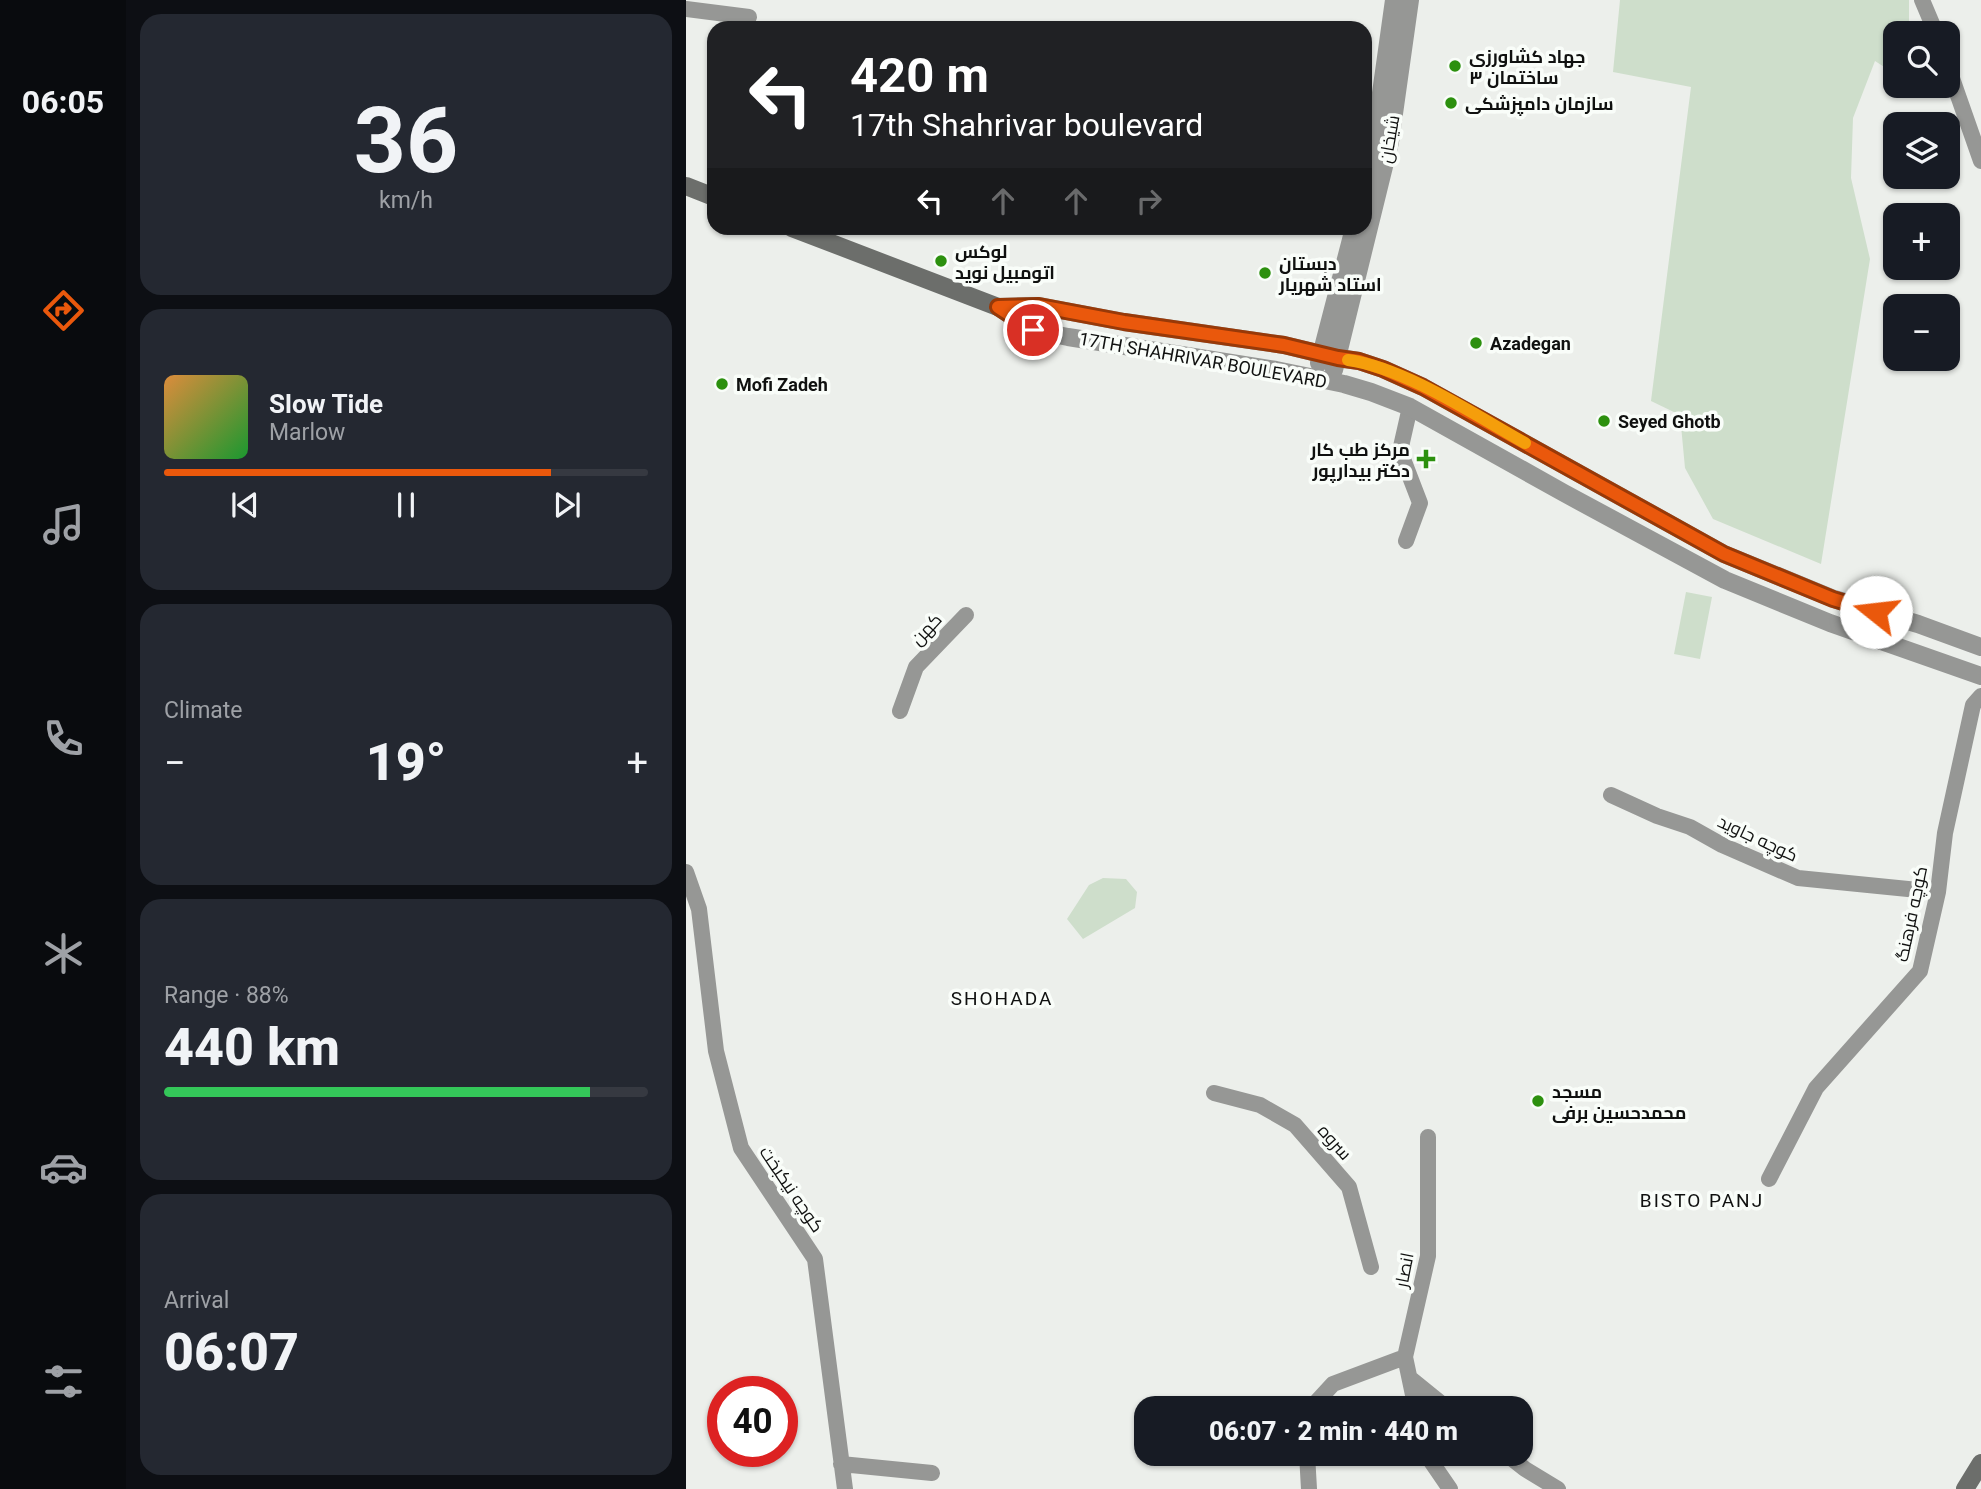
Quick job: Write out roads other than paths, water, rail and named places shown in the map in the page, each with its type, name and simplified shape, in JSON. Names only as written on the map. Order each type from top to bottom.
[{"type":"main road","points":[[686,186],[707,194]]},
{"type":"main road","points":[[810,235],[998,307]]},
{"type":"main road","points":[[1965,1489],[1981,1464]]},
{"type":"street","name":"شیخان","points":[[1372,206],[1390,142],[1396,47],[1394,0]]},
{"type":"street","name":"شیخان","points":[[1372,151],[1396,47],[1410,0]]},
{"type":"street","points":[[1922,0],[1931,21]]},
{"type":"street","points":[[686,9],[749,17]]},
{"type":"street","points":[[1959,98],[1981,161]]},
{"type":"street","points":[[1323,379],[1330,356],[1353,235]]},
{"type":"street","name":"شیخان","points":[[1330,356],[1364,235]]},
{"type":"street","name":"17TH SHAHRIVAR BOULEVARD","points":[[998,307],[1039,306],[1124,322],[1284,345],[1359,361],[1383,369],[1423,387],[1724,554],[1833,599],[1918,624],[1981,647]]},
{"type":"street","name":"17TH SHAHRIVAR BOULEVARD","points":[[998,307],[1033,330],[1323,379],[1371,392],[1410,407],[1564,494],[1725,580],[1830,623],[1981,676]]},
{"type":"street","points":[[1406,541],[1420,503],[1400,451],[1410,407]]},
{"type":"street","name":"کهن","points":[[900,711],[916,667],[966,615]]},
{"type":"street","name":"کوچه فرهنگ","points":[[1769,1179],[1815,1088],[1920,971],[1938,892],[1945,833],[1973,705],[1981,696]]},
{"type":"street","name":"کوچه جاوید","points":[[1611,795],[1657,816],[1690,827],[1722,845],[1798,878],[1938,892]]},
{"type":"street","name":"کوچه نیکبخت","points":[[686,872],[699,909],[716,1051],[741,1147],[815,1259],[845,1489]]},
{"type":"street","name":"سروه","points":[[1214,1093],[1260,1105],[1295,1125],[1349,1187],[1371,1267]]},
{"type":"street","name":"انصار","points":[[1414,1396],[1405,1357],[1428,1256],[1428,1137]]},
{"type":"street","points":[[1322,1396],[1333,1384],[1405,1357]]},
{"type":"street","points":[[1411,1379],[1432,1396]]},
{"type":"street","points":[[841,1464],[932,1474]]},
{"type":"street","points":[[1308,1466],[1309,1489]]},
{"type":"street","points":[[1434,1466],[1450,1489]]},
{"type":"street","points":[[1521,1466],[1558,1489]]},
{"type":"place","name":"جهاد کشاورزی ساختمان ۳","points":[[1455,66]]},
{"type":"place","name":"سازمان دامپزشکی","points":[[1451,103]]},
{"type":"place","name":"لوکس اتومبیل نوید","points":[[941,261]]},
{"type":"place","name":"دبستان استاد شهریار","points":[[1265,273]]},
{"type":"place","name":"Azadegan","points":[[1476,343]]},
{"type":"place","name":"Mofi Zadeh","points":[[722,384]]},
{"type":"place","name":"Seyed Ghotb","points":[[1604,421]]},
{"type":"place","name":"مرکز طب کار دکتر بیدارپور","points":[[1426,459]]},
{"type":"place","name":"مسجد محمدحسین برفی","points":[[1538,1101]]},
{"type":"district","name":"SHOHADA","points":[[1002,998]]},
{"type":"district","name":"BISTO PANJ","points":[[1702,1200]]}]
